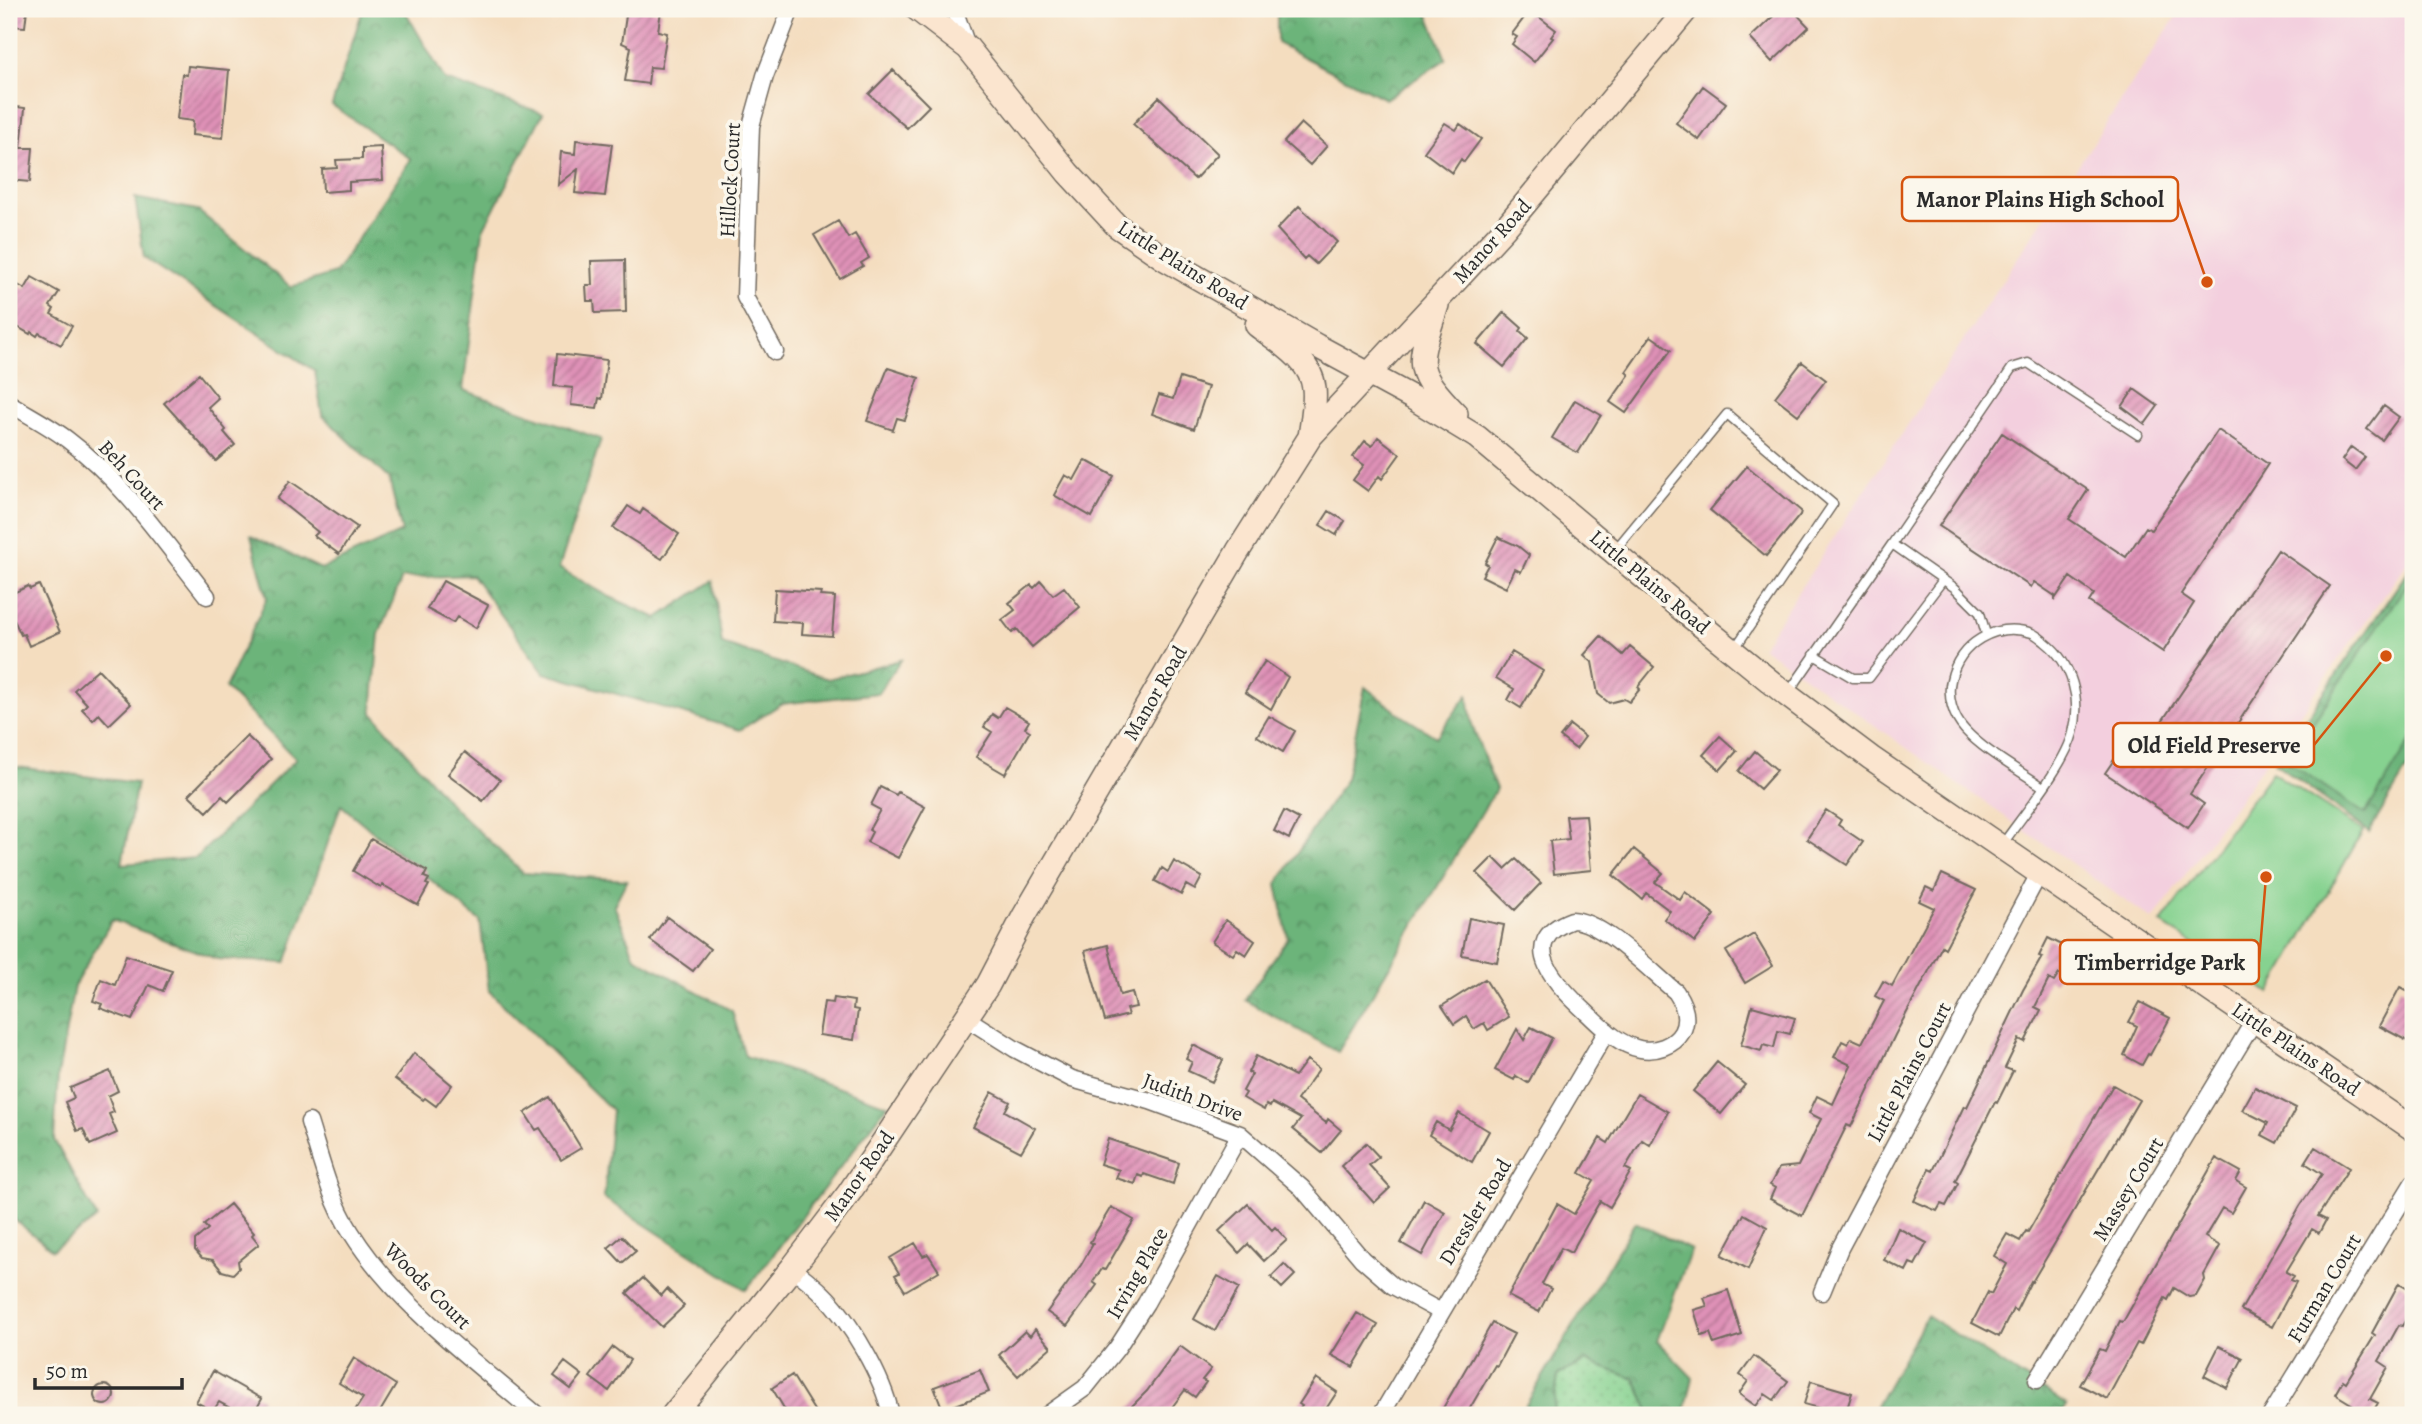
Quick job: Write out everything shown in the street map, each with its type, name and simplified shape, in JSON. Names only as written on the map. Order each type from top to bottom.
[{"type":"street","name":"Hillock Court","points":[[775,352],[745,297],[751,126],[765,76],[791,9]]},
{"type":"street","name":"Little Plains Road","points":[[917,9],[968,48],[1068,173],[1117,226],[1165,259],[1477,437],[1787,695],[1871,758],[2413,1129]]},
{"type":"street","points":[[954,9],[968,48]]},
{"type":"street","name":"Manor Road","points":[[673,1415],[849,1193],[988,985],[1024,916],[1231,563],[1310,437],[1513,219],[1687,9]]},
{"type":"street","points":[[1215,288],[1300,360],[1312,375],[1315,390],[1310,437]]},
{"type":"street","points":[[1439,298],[1423,348],[1422,365],[1425,377],[1432,390],[1477,437]]},
{"type":"street","name":"Beh Court","points":[[9,403],[68,439],[106,473],[137,507],[207,596]]},
{"type":"street","name":"Little Plains Court","points":[[1822,1292],[1840,1248],[2039,874]]},
{"type":"street","points":[[1572,920],[1584,921],[1600,929],[1676,992],[1686,1012],[1680,1036],[1669,1045],[1655,1049],[1641,1050],[1627,1045],[1607,1031],[1562,990],[1546,968],[1543,957],[1550,933],[1559,925],[1572,920]]},
{"type":"street","name":"Judith Drive","points":[[966,1018],[1015,1049],[1072,1079],[1150,1101],[1241,1134],[1302,1188],[1362,1259],[1393,1286],[1441,1312]]},
{"type":"street","name":"Massey Court","points":[[2037,1380],[2254,1021]]},
{"type":"street","name":"Dressler Road","points":[[1381,1415],[1607,1031]]},
{"type":"street","name":"Woods Court","points":[[309,1122],[330,1188],[350,1231],[376,1268],[413,1308],[537,1415]]},
{"type":"street","name":"Irving Place","points":[[1047,1415],[1086,1388],[1117,1348],[1146,1303],[1241,1134]]},
{"type":"street","name":"Furman Court","points":[[2271,1415],[2413,1184]]},
{"type":"street","points":[[792,1268],[823,1294],[855,1336],[873,1366],[891,1415]]},
{"type":"lane","points":[[1787,695],[2012,368],[2028,363],[2138,435]]},
{"type":"lane","points":[[1614,552],[1727,414],[1833,504],[1733,651]]},
{"type":"lane","points":[[1892,544],[1943,580],[1980,613],[1986,634]]},
{"type":"lane","points":[[1814,655],[1853,678],[1869,678],[1943,580]]},
{"type":"lane","points":[[2000,848],[2043,787],[2065,754],[2074,732],[2077,703],[2070,672],[2056,650],[2034,634],[2012,630],[1986,634],[1965,649],[1954,666],[1950,685],[1951,706],[1964,730],[2043,787]]},
{"type":"shaded area","points":[[2181,9],[2413,9],[2413,555],[2153,920],[1762,647]]},
{"type":"green space","points":[[363,9],[404,9],[445,80],[543,113],[483,230],[463,390],[601,439],[559,568],[610,597],[657,618],[713,581],[722,644],[828,679],[901,660],[878,693],[781,704],[740,730],[544,673],[472,575],[402,578],[379,634],[372,712],[453,807],[523,873],[627,880],[614,905],[635,957],[732,1011],[745,1056],[888,1105],[746,1290],[604,1198],[612,1110],[489,991],[480,921],[341,805],[286,963],[217,959],[112,920],[74,986],[58,1075],[54,1140],[97,1218],[52,1250],[9,1215],[9,766],[137,783],[122,864],[196,858],[296,759],[225,688],[267,598],[251,536],[321,569],[402,532],[389,479],[322,415],[315,371],[144,258],[135,198],[197,210],[291,287],[335,273],[411,159],[332,105]]},
{"type":"green space","points":[[1277,9],[1426,9],[1446,59],[1385,99],[1277,43]]},
{"type":"green space","points":[[2413,564],[2413,759],[2369,832],[2275,763]]},
{"type":"green space","points":[[2413,575],[2413,737],[2365,814],[2287,761]]},
{"type":"green space","points":[[1365,687],[1401,715],[1436,737],[1468,695],[1472,725],[1496,789],[1338,1052],[1245,1000],[1288,938],[1277,884],[1346,779]]},
{"type":"green space","points":[[2272,772],[2363,831],[2270,993],[2161,923]]},
{"type":"green space","points":[[1635,1222],[1691,1250],[1657,1341],[1693,1378],[1684,1415],[1651,1415],[1635,1379],[1586,1361],[1558,1375],[1553,1415],[1520,1415]]},
{"type":"green space","points":[[1927,1316],[2067,1405],[2061,1415],[1871,1415]]},
{"type":"green space","points":[[1586,1361],[1635,1379],[1651,1415],[1553,1415],[1558,1375]]},
{"type":"building","points":[[9,9],[27,9],[25,27],[9,26]]},
{"type":"building","points":[[627,9],[661,11],[658,31],[667,33],[661,68],[650,67],[648,84],[625,81],[631,47],[622,43]]},
{"type":"building","points":[[1781,9],[1792,9],[1809,27],[1772,62],[1750,38]]},
{"type":"building","points":[[1530,10],[1556,30],[1534,62],[1512,44],[1517,37],[1512,34]]},
{"type":"building","points":[[188,66],[229,70],[223,138],[192,135],[193,121],[177,119],[182,74],[187,75]]},
{"type":"building","points":[[893,70],[929,106],[907,128],[869,94]]},
{"type":"building","points":[[1703,86],[1726,103],[1699,140],[1676,123]]},
{"type":"building","points":[[1159,97],[1218,154],[1195,179],[1133,124]]},
{"type":"building","points":[[9,106],[25,108],[21,148],[33,148],[30,182],[9,180]]},
{"type":"building","points":[[1301,123],[1327,146],[1310,165],[1284,142]]},
{"type":"building","points":[[1445,123],[1456,130],[1460,124],[1481,139],[1464,162],[1461,159],[1452,173],[1424,152]]},
{"type":"building","points":[[576,140],[612,144],[605,196],[575,193],[578,169],[558,185],[561,152],[575,154]]},
{"type":"building","points":[[381,147],[383,180],[349,182],[349,190],[323,192],[322,169],[337,168],[336,160],[362,159],[362,148]]},
{"type":"building","points":[[1299,206],[1337,242],[1316,264],[1307,256],[1304,259],[1277,229]]},
{"type":"building","points":[[838,221],[848,238],[855,234],[869,258],[861,263],[863,266],[840,279],[814,235]]},
{"type":"building","points":[[625,260],[626,312],[595,313],[594,301],[587,301],[586,285],[592,285],[591,261]]},
{"type":"building","points":[[32,277],[59,292],[50,306],[54,309],[51,314],[72,326],[61,345],[39,333],[37,336],[31,332],[30,334],[16,326],[17,322],[9,317],[9,280],[25,289]]},
{"type":"building","points":[[1504,312],[1522,328],[1520,331],[1528,338],[1504,367],[1477,344]]},
{"type":"building","points":[[1651,336],[1671,350],[1626,413],[1610,402],[1629,375],[1626,372]]},
{"type":"building","points":[[557,354],[607,360],[602,399],[599,398],[597,408],[571,405],[573,388],[554,386]]},
{"type":"building","points":[[1802,362],[1826,380],[1798,415],[1775,397]]},
{"type":"building","points":[[888,368],[919,378],[905,420],[897,418],[893,430],[867,421]]},
{"type":"building","points":[[199,374],[218,398],[208,407],[235,445],[216,461],[164,403]]},
{"type":"building","points":[[1180,378],[1208,387],[1194,429],[1152,414],[1159,395],[1173,399]]},
{"type":"building","points":[[2134,389],[2158,406],[2145,424],[2122,407]]},
{"type":"building","points":[[1575,400],[1601,415],[1578,453],[1552,438]]},
{"type":"building","points":[[2384,406],[2399,417],[2382,440],[2367,429]]},
{"type":"building","points":[[2218,430],[2268,464],[2181,594],[2194,603],[2163,652],[2089,602],[2094,594],[2070,577],[2055,599],[2055,596],[2034,582],[2031,587],[1939,526],[2002,433],[2088,490],[2069,519],[2126,557],[2146,527],[2151,530]]},
{"type":"building","points":[[1378,437],[1400,454],[1382,479],[1379,476],[1368,491],[1353,480],[1364,465],[1353,457],[1365,441],[1372,446]]},
{"type":"building","points":[[2351,447],[2365,457],[2355,470],[2342,460]]},
{"type":"building","points":[[1085,460],[1114,476],[1092,517],[1054,495],[1065,475],[1074,480]]},
{"type":"building","points":[[1747,466],[1801,511],[1766,556],[1710,510]]},
{"type":"building","points":[[290,481],[357,527],[339,554],[314,536],[318,532],[277,499]]},
{"type":"building","points":[[628,506],[640,514],[643,509],[679,534],[662,559],[613,528]]},
{"type":"building","points":[[1329,511],[1345,521],[1336,535],[1320,525]]},
{"type":"building","points":[[1498,537],[1518,546],[1529,555],[1521,572],[1515,569],[1506,588],[1482,576],[1488,565],[1485,563]]},
{"type":"building","points":[[2278,550],[2330,586],[2190,794],[2204,804],[2188,828],[2105,773],[2122,748],[2137,758]]},
{"type":"building","points":[[443,581],[488,605],[476,628],[457,617],[453,623],[427,609]]},
{"type":"building","points":[[1041,581],[1053,595],[1064,587],[1080,607],[1032,647],[1017,629],[1012,633],[1002,620],[1015,610],[1009,603],[1031,585],[1034,588]]},
{"type":"building","points":[[39,585],[60,632],[29,646],[14,620],[9,595],[28,586],[30,589]]},
{"type":"building","points":[[775,589],[821,592],[820,596],[835,597],[832,636],[802,634],[803,623],[773,621]]},
{"type":"building","points":[[1601,636],[1623,655],[1630,647],[1654,667],[1629,702],[1624,699],[1609,703],[1598,694],[1592,662],[1584,655]]},
{"type":"building","points":[[1512,652],[1543,671],[1521,708],[1508,700],[1514,689],[1496,678]]},
{"type":"building","points":[[1265,661],[1288,677],[1271,709],[1245,692]]},
{"type":"building","points":[[98,669],[131,704],[109,725],[99,714],[93,720],[82,709],[87,704],[74,690]]},
{"type":"building","points":[[1005,707],[1029,721],[1025,728],[1030,731],[1005,774],[976,757],[992,732],[984,727],[992,714],[998,718]]},
{"type":"building","points":[[1269,716],[1295,731],[1283,752],[1257,736]]},
{"type":"building","points":[[1570,725],[1585,737],[1576,749],[1560,737]]},
{"type":"building","points":[[247,736],[271,759],[228,802],[222,796],[207,812],[189,795]]},
{"type":"building","points":[[1720,736],[1737,751],[1720,770],[1703,755]]},
{"type":"building","points":[[1755,751],[1777,770],[1760,789],[1739,771]]},
{"type":"building","points":[[465,752],[500,780],[483,801],[448,774]]},
{"type":"building","points":[[880,787],[896,795],[898,792],[925,807],[898,858],[867,842],[872,832],[869,830],[880,810],[871,805]]},
{"type":"building","points":[[1826,810],[1841,820],[1838,825],[1863,842],[1847,865],[1807,839]]},
{"type":"building","points":[[1284,811],[1299,819],[1289,839],[1274,831]]},
{"type":"building","points":[[1586,815],[1591,870],[1554,874],[1550,841],[1569,839],[1566,816]]},
{"type":"building","points":[[371,839],[427,871],[424,877],[429,879],[426,884],[429,885],[418,905],[353,871]]},
{"type":"building","points":[[1634,849],[1663,873],[1655,882],[1680,900],[1685,892],[1715,915],[1695,942],[1664,919],[1670,911],[1646,893],[1642,899],[1613,875]]},
{"type":"building","points":[[1493,857],[1505,869],[1516,859],[1541,883],[1515,910],[1477,873]]},
{"type":"building","points":[[1174,861],[1202,877],[1195,890],[1186,885],[1181,895],[1155,881],[1162,868],[1168,872]]},
{"type":"building","points":[[1942,874],[1976,890],[1945,948],[1942,946],[1851,1127],[1847,1125],[1802,1216],[1770,1199],[1775,1188],[1770,1185],[1779,1168],[1798,1166],[1821,1119],[1809,1113],[1817,1096],[1833,1104],[1851,1065],[1834,1057],[1842,1041],[1848,1044],[1851,1038],[1862,1043],[1884,1001],[1875,996],[1883,981],[1892,986],[1934,908],[1919,901],[1926,887],[1934,891]]},
{"type":"building","points":[[667,917],[710,949],[693,971],[650,940]]},
{"type":"building","points":[[1469,918],[1504,925],[1497,962],[1462,955]]},
{"type":"building","points":[[1226,920],[1255,941],[1246,955],[1237,949],[1233,955],[1212,942]]},
{"type":"building","points":[[1754,934],[1773,966],[1745,983],[1726,951]]},
{"type":"building","points":[[2048,938],[2074,951],[2062,975],[2059,974],[2054,982],[2049,979],[2035,1007],[2041,1010],[2025,1042],[2019,1039],[2005,1068],[2013,1071],[1955,1181],[1958,1183],[1946,1206],[1941,1204],[1937,1211],[1914,1201],[1929,1169],[1933,1171],[1964,1106],[1967,1107],[2023,990],[2042,957],[2039,956]]},
{"type":"building","points":[[1108,945],[1120,995],[1132,992],[1136,1007],[1126,1009],[1128,1015],[1105,1021],[1085,951]]},
{"type":"building","points":[[126,955],[172,970],[163,991],[149,985],[132,1020],[100,1008],[102,1004],[93,1001],[101,979],[115,985]]},
{"type":"building","points":[[1485,979],[1509,1017],[1488,1030],[1484,1023],[1474,1029],[1466,1016],[1454,1024],[1442,1006]]},
{"type":"building","points":[[2400,987],[2413,994],[2413,1044],[2379,1026]]},
{"type":"building","points":[[834,998],[854,1001],[853,1009],[858,1010],[854,1040],[819,1035],[824,1002],[833,1003]]},
{"type":"building","points":[[2140,1002],[2170,1018],[2142,1065],[2124,1055],[2137,1026],[2129,1022]]},
{"type":"building","points":[[1752,1006],[1795,1018],[1790,1034],[1778,1031],[1774,1048],[1763,1045],[1761,1051],[1741,1045]]},
{"type":"building","points":[[1531,1027],[1552,1038],[1528,1083],[1516,1076],[1514,1080],[1495,1070],[1517,1029],[1524,1040]]},
{"type":"building","points":[[1193,1045],[1223,1060],[1212,1082],[1188,1071],[1192,1062],[1186,1059]]},
{"type":"building","points":[[414,1053],[452,1085],[436,1106],[425,1098],[423,1100],[395,1079]]},
{"type":"building","points":[[1256,1056],[1295,1076],[1307,1060],[1319,1069],[1297,1100],[1326,1123],[1328,1119],[1341,1130],[1322,1153],[1293,1129],[1301,1119],[1272,1103],[1270,1107],[1266,1105],[1264,1110],[1243,1098],[1246,1093],[1243,1091],[1252,1074],[1248,1072]]},
{"type":"building","points":[[1717,1062],[1745,1085],[1721,1114],[1693,1091]]},
{"type":"building","points":[[110,1071],[118,1091],[108,1096],[114,1112],[109,1114],[117,1133],[90,1145],[83,1129],[77,1131],[65,1102],[74,1098],[70,1088]]},
{"type":"building","points":[[2113,1085],[2139,1100],[2031,1281],[2016,1311],[2013,1309],[1999,1337],[1972,1323],[2007,1264],[1994,1256],[2007,1234],[2020,1241],[2026,1231],[2028,1232]]},
{"type":"building","points":[[2255,1087],[2296,1108],[2277,1143],[2262,1135],[2268,1123],[2242,1110]]},
{"type":"building","points":[[992,1092],[1010,1102],[1005,1111],[1035,1128],[1021,1152],[973,1127]]},
{"type":"building","points":[[1637,1094],[1668,1112],[1650,1145],[1642,1140],[1625,1168],[1631,1171],[1610,1207],[1600,1201],[1571,1253],[1561,1248],[1542,1284],[1551,1289],[1539,1312],[1508,1296],[1557,1204],[1574,1214],[1594,1181],[1580,1173],[1600,1138],[1608,1143]]},
{"type":"building","points":[[550,1097],[581,1148],[561,1160],[540,1128],[536,1130],[525,1113]]},
{"type":"building","points":[[1459,1113],[1489,1131],[1472,1162],[1429,1135],[1436,1122],[1449,1130]]},
{"type":"building","points":[[1108,1139],[1179,1163],[1173,1184],[1144,1174],[1143,1177],[1138,1175],[1135,1184],[1116,1178],[1119,1170],[1100,1164]]},
{"type":"building","points":[[1366,1143],[1379,1157],[1369,1165],[1390,1188],[1374,1203],[1341,1166]]},
{"type":"building","points":[[2315,1147],[2349,1168],[2318,1216],[2326,1220],[2319,1233],[2312,1229],[2286,1272],[2294,1276],[2291,1280],[2296,1282],[2272,1327],[2241,1310],[2300,1206],[2322,1174],[2305,1163]]},
{"type":"building","points":[[2216,1158],[2241,1172],[2236,1181],[2246,1187],[2231,1213],[2222,1208],[2205,1237],[2220,1246],[2196,1296],[2189,1297],[2174,1288],[2168,1300],[2165,1298],[2141,1345],[2137,1343],[2107,1399],[2080,1385],[2100,1349],[2105,1351],[2120,1321],[2123,1322]]},
{"type":"building","points":[[1424,1200],[1445,1212],[1422,1255],[1401,1243]]},
{"type":"building","points":[[230,1204],[254,1233],[252,1235],[259,1244],[238,1261],[239,1268],[233,1274],[222,1271],[213,1260],[202,1258],[195,1250],[195,1240],[208,1229],[204,1225]]},
{"type":"building","points":[[1248,1204],[1272,1230],[1275,1227],[1287,1240],[1264,1261],[1248,1244],[1239,1253],[1219,1231]]},
{"type":"building","points":[[1111,1207],[1134,1220],[1105,1270],[1102,1269],[1093,1282],[1097,1285],[1067,1326],[1047,1312],[1081,1265],[1093,1244],[1090,1242]]},
{"type":"building","points":[[1744,1214],[1767,1227],[1748,1269],[1722,1255]]},
{"type":"building","points":[[1898,1228],[1927,1243],[1915,1265],[1910,1263],[1906,1271],[1884,1260]]},
{"type":"building","points":[[622,1236],[636,1251],[622,1263],[608,1248]]},
{"type":"building","points":[[915,1243],[923,1256],[928,1254],[939,1271],[905,1291],[895,1275],[899,1273],[890,1258]]},
{"type":"building","points":[[1284,1264],[1295,1275],[1282,1288],[1271,1277]]},
{"type":"building","points":[[1218,1276],[1239,1288],[1215,1331],[1194,1319]]},
{"type":"building","points":[[643,1278],[661,1296],[667,1289],[684,1306],[662,1327],[627,1293]]},
{"type":"building","points":[[2399,1283],[2413,1291],[2413,1307],[2402,1326],[2399,1325],[2379,1361],[2388,1367],[2370,1399],[2378,1403],[2371,1415],[2344,1415],[2353,1405],[2335,1394],[2343,1380],[2346,1382],[2375,1335],[2372,1333]]},
{"type":"building","points":[[1728,1290],[1742,1335],[1714,1344],[1710,1333],[1702,1336],[1694,1310],[1707,1306],[1704,1298]]},
{"type":"building","points":[[1357,1313],[1378,1325],[1353,1367],[1331,1355]]},
{"type":"building","points":[[1492,1323],[1514,1334],[1497,1366],[1495,1365],[1466,1415],[1439,1415]]},
{"type":"building","points":[[1035,1329],[1051,1347],[1018,1376],[999,1355],[1025,1331],[1030,1336]]},
{"type":"building","points":[[1180,1346],[1211,1369],[1202,1380],[1206,1382],[1195,1397],[1185,1390],[1166,1415],[1123,1415],[1147,1391]]},
{"type":"building","points":[[2219,1346],[2243,1358],[2227,1388],[2204,1376]]},
{"type":"building","points":[[613,1347],[630,1360],[609,1391],[590,1377]]},
{"type":"building","points":[[1754,1356],[1788,1381],[1774,1400],[1765,1394],[1756,1406],[1739,1394],[1748,1381],[1740,1375]]},
{"type":"building","points":[[354,1358],[396,1385],[378,1415],[352,1415],[363,1398],[339,1383]]},
{"type":"building","points":[[565,1362],[582,1375],[571,1389],[554,1376]]},
{"type":"building","points":[[980,1370],[989,1392],[943,1410],[934,1387]]},
{"type":"building","points":[[213,1371],[262,1399],[253,1415],[243,1415],[219,1402],[213,1411],[196,1402]]},
{"type":"building","points":[[792,1375],[817,1415],[788,1415],[772,1388]]},
{"type":"building","points":[[1316,1378],[1337,1392],[1322,1415],[1296,1415],[1302,1406],[1299,1404]]},
{"type":"building","points":[[1811,1381],[1852,1393],[1845,1415],[1804,1404]]},
{"type":"building","points":[[104,1385],[111,1388],[114,1395],[111,1402],[104,1405],[97,1402],[94,1395],[97,1388]]},
{"type":"place","name":"Manor Plains High School","points":[[2207,282]]},
{"type":"place","name":"Old Field Preserve","points":[[2386,656]]},
{"type":"place","name":"Timberridge Park","points":[[2266,877]]}]
